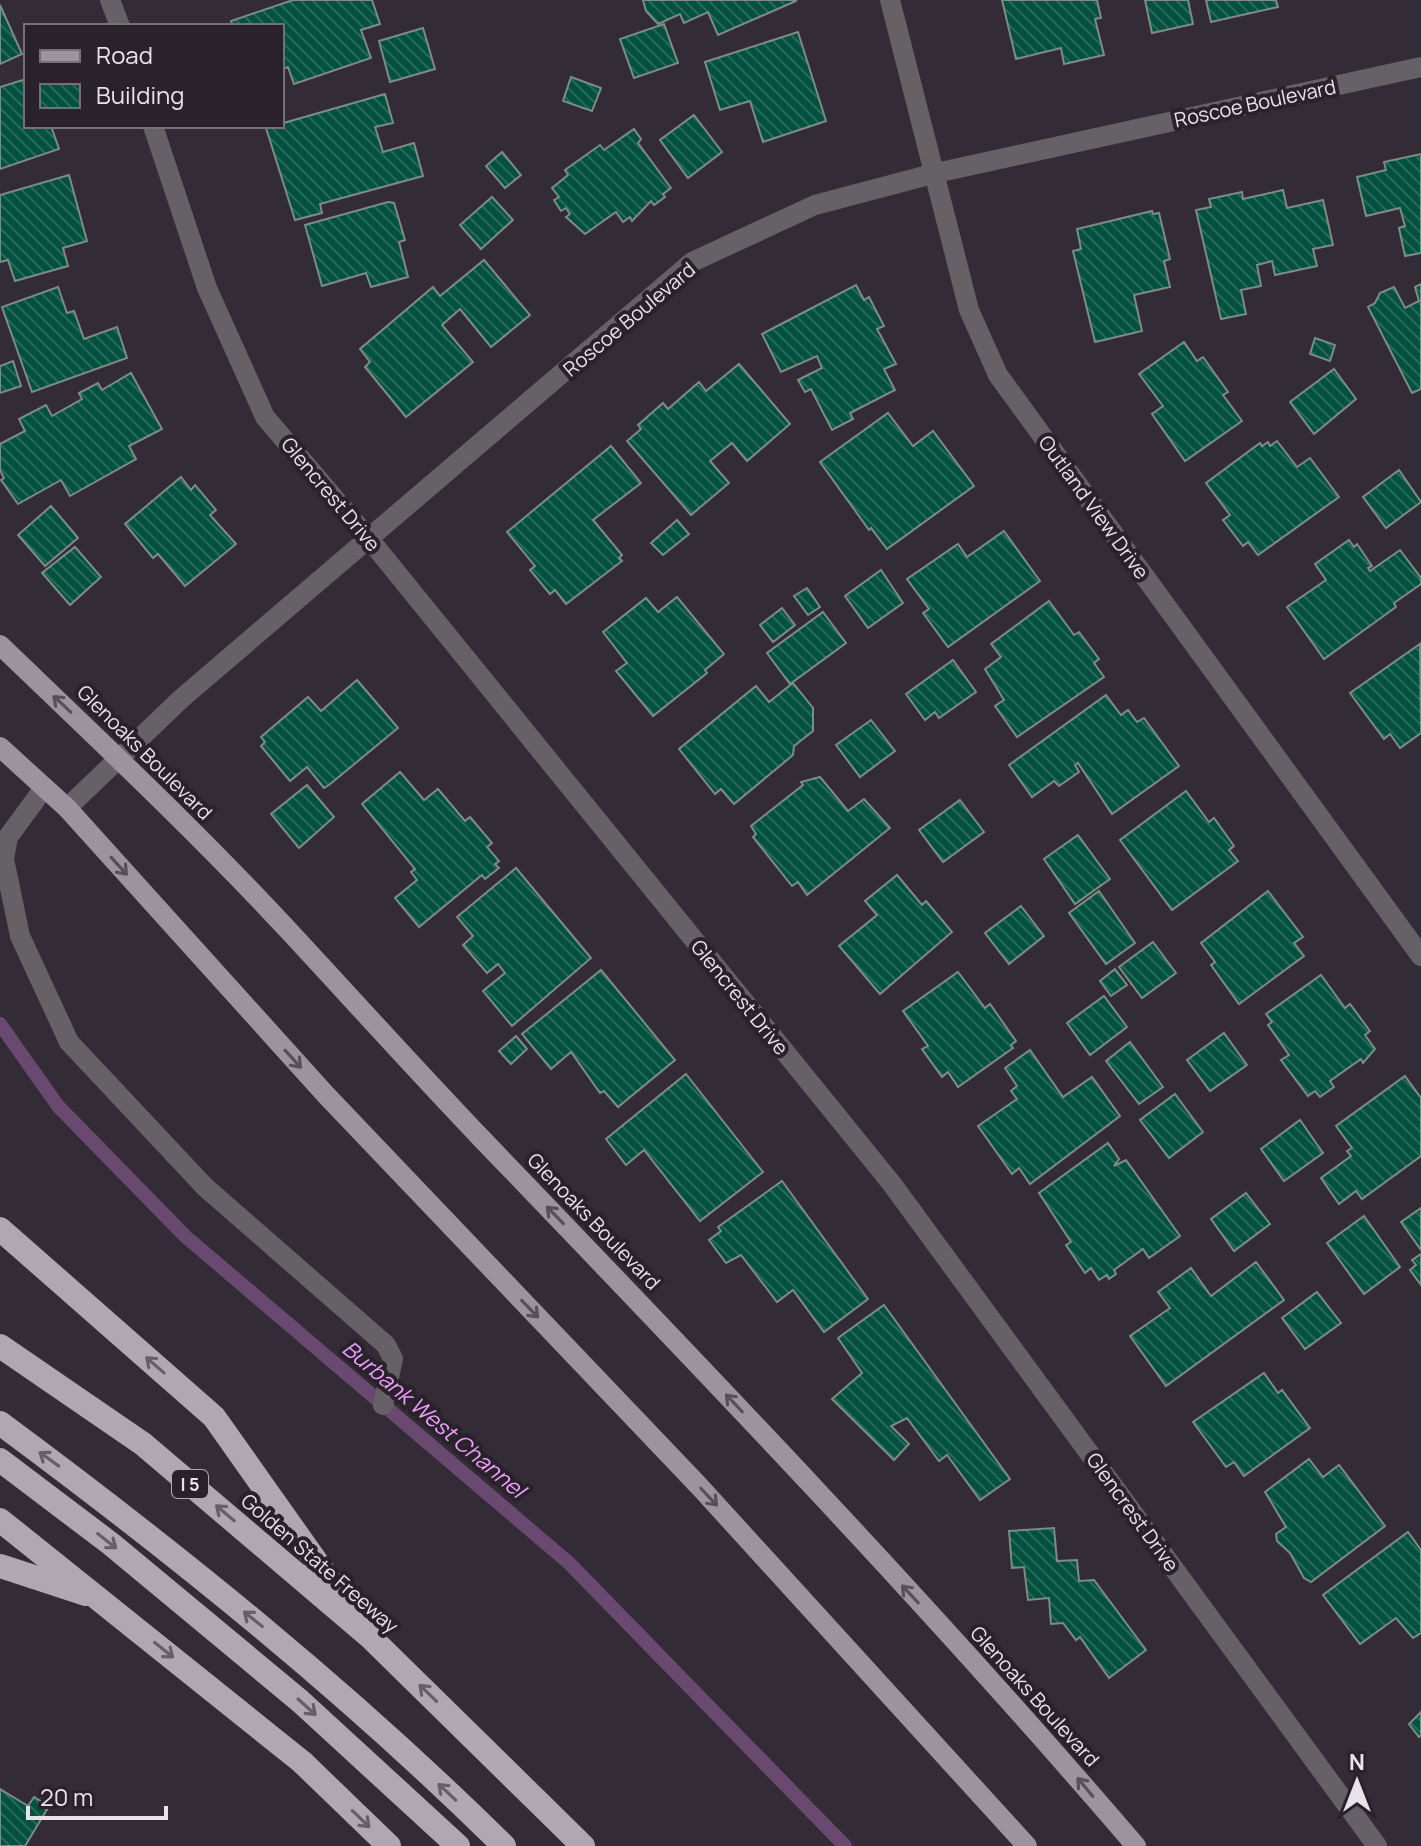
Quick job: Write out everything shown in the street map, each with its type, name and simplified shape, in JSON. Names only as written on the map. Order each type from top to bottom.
[{"type":"highway","points":[[0,1229],[214,1417],[369,1636]]},
{"type":"highway","name":"Golden State Freeway","points":[[0,1346],[143,1444],[369,1636],[583,1846]]},
{"type":"highway","points":[[0,1423],[137,1524],[340,1690],[504,1846]]},
{"type":"highway","points":[[0,1460],[111,1544],[300,1701],[458,1846]]},
{"type":"highway","points":[[0,1520],[104,1600],[302,1762],[389,1846]]},
{"type":"highway","points":[[0,1566],[104,1600]]},
{"type":"main road","name":"Glenoaks Boulevard","points":[[0,645],[119,758],[288,930],[386,1039],[759,1430],[1066,1764],[1136,1846]]},
{"type":"main road","points":[[0,747],[67,808],[326,1095],[699,1486],[1027,1846]]},
{"type":"street","points":[[110,0],[119,24]]},
{"type":"street","name":"Outland View Drive","points":[[890,0],[969,310],[998,375],[1421,956]]},
{"type":"street","name":"Roscoe Boulevard","points":[[67,808],[182,698],[692,262],[815,205],[936,173],[1421,67]]},
{"type":"street","name":"Glencrest Drive","points":[[154,128],[207,288],[265,417],[370,540],[892,1184],[1377,1846]]},
{"type":"street","points":[[44,788],[8,837],[4,859],[20,936],[69,1042],[205,1187],[386,1345],[393,1359],[383,1405]]},
{"type":"building","points":[[293,0],[372,0],[380,24],[361,30],[371,58],[294,84],[288,67],[284,68],[284,24],[232,24],[231,21]]},
{"type":"building","points":[[643,0],[796,1],[718,35],[708,12],[684,23],[680,14],[658,24],[646,11]]},
{"type":"building","points":[[1002,0],[1097,0],[1101,18],[1095,19],[1104,55],[1064,64],[1061,48],[1016,59]]},
{"type":"building","points":[[1145,0],[1188,0],[1193,24],[1152,33]]},
{"type":"building","points":[[1206,0],[1276,0],[1278,7],[1211,22]]},
{"type":"building","points":[[0,5],[22,54],[0,64]]},
{"type":"building","points":[[664,24],[678,63],[634,78],[620,39]]},
{"type":"building","points":[[423,28],[435,69],[390,82],[379,41]]},
{"type":"building","points":[[798,32],[826,121],[763,142],[750,101],[720,110],[705,62]]},
{"type":"building","points":[[571,77],[601,88],[592,111],[563,101]]},
{"type":"building","points":[[24,80],[24,128],[52,128],[59,149],[0,169],[0,87]]},
{"type":"building","points":[[385,94],[393,123],[375,127],[383,152],[414,143],[423,176],[320,204],[322,213],[295,220],[266,128],[284,128],[284,123]]},
{"type":"building","points":[[694,115],[722,152],[688,178],[660,140]]},
{"type":"building","points":[[634,129],[641,139],[638,143],[671,188],[654,205],[651,201],[632,221],[630,217],[623,222],[616,212],[585,234],[566,217],[570,214],[566,208],[561,211],[554,200],[559,197],[552,188],[568,175],[565,170],[600,145],[604,150]]},
{"type":"building","points":[[502,152],[521,175],[505,188],[486,166]]},
{"type":"building","points":[[1421,154],[1421,253],[1405,256],[1399,228],[1405,226],[1400,208],[1366,216],[1357,177],[1386,170],[1384,162]]},
{"type":"building","points":[[69,175],[87,241],[63,248],[68,266],[15,281],[8,260],[0,262],[0,195]]},
{"type":"building","points":[[1283,190],[1287,208],[1323,200],[1333,245],[1313,249],[1317,266],[1275,275],[1272,261],[1257,265],[1261,286],[1241,290],[1246,314],[1221,319],[1196,210],[1211,207],[1209,199],[1242,192],[1243,199]]},
{"type":"building","points":[[492,197],[513,220],[481,249],[460,225]]},
{"type":"building","points":[[388,202],[394,203],[405,240],[399,242],[408,277],[371,287],[366,273],[322,286],[305,225]]},
{"type":"building","points":[[1152,211],[1153,214],[1159,213],[1170,259],[1164,261],[1170,287],[1134,295],[1142,331],[1095,342],[1073,251],[1081,249],[1077,229]]},
{"type":"building","points":[[484,260],[530,315],[491,347],[460,309],[442,325],[473,362],[406,417],[365,367],[370,362],[360,349],[433,287],[440,296]]},
{"type":"building","points":[[1421,284],[1421,389],[1412,393],[1368,307],[1375,303],[1380,293],[1394,287],[1405,308],[1419,301],[1415,287]]},
{"type":"building","points":[[856,285],[864,300],[869,297],[884,326],[877,329],[896,364],[884,369],[895,390],[850,413],[853,419],[832,430],[811,389],[805,392],[798,380],[822,368],[817,356],[781,372],[762,334]]},
{"type":"building","points":[[58,287],[67,313],[74,311],[84,339],[117,327],[127,358],[32,392],[2,307]]},
{"type":"building","points":[[1315,338],[1335,345],[1330,361],[1310,354]]},
{"type":"building","points":[[1184,342],[1197,361],[1203,357],[1228,392],[1223,395],[1242,421],[1185,461],[1152,414],[1163,406],[1139,374]]},
{"type":"building","points":[[13,361],[21,386],[0,393],[0,366]]},
{"type":"building","points":[[739,364],[790,424],[747,461],[732,443],[710,461],[729,483],[691,515],[627,441],[641,429],[638,425],[663,403],[668,409],[699,382],[706,391]]},
{"type":"building","points":[[1334,369],[1356,399],[1314,434],[1290,402]]},
{"type":"building","points":[[131,373],[162,429],[129,446],[136,459],[70,496],[61,480],[18,504],[1,480],[4,478],[0,470],[0,444],[25,431],[19,419],[46,405],[52,416],[82,399],[79,393],[98,383],[102,390]]},
{"type":"building","points":[[888,413],[913,446],[933,431],[974,486],[887,549],[871,528],[869,530],[820,462]]},
{"type":"building","points":[[1277,441],[1297,467],[1310,458],[1339,497],[1258,555],[1248,542],[1243,546],[1223,520],[1230,515],[1206,483],[1260,443],[1262,446],[1268,442],[1270,446]]},
{"type":"building","points":[[611,446],[641,483],[593,520],[622,555],[619,558],[622,561],[566,604],[555,590],[550,594],[530,570],[535,566],[507,532]]},
{"type":"building","points":[[1399,470],[1421,502],[1386,528],[1363,497]]},
{"type":"building","points":[[181,477],[191,490],[195,485],[216,510],[210,515],[236,544],[185,586],[158,554],[153,558],[125,524]]},
{"type":"building","points":[[51,506],[78,538],[45,566],[18,535]]},
{"type":"building","points":[[677,520],[689,534],[663,555],[651,543]]},
{"type":"building","points":[[1004,531],[1040,581],[948,647],[923,613],[929,609],[907,579],[958,544],[967,557]]},
{"type":"building","points":[[1349,540],[1354,547],[1357,544],[1372,566],[1368,568],[1370,571],[1400,550],[1421,578],[1421,584],[1394,603],[1396,607],[1324,659],[1287,607],[1326,580],[1315,564]]},
{"type":"building","points":[[75,547],[101,577],[70,605],[42,573]]},
{"type":"building","points":[[881,570],[903,603],[868,628],[845,596]]},
{"type":"building","points":[[807,588],[820,607],[808,615],[794,596]]},
{"type":"building","points":[[677,597],[724,654],[705,670],[707,673],[653,716],[616,671],[627,663],[603,632],[646,598],[658,612]]},
{"type":"building","points":[[1049,601],[1074,635],[1079,632],[1099,659],[1094,663],[1104,677],[1017,737],[995,706],[1004,700],[985,669],[1001,657],[991,644]]},
{"type":"building","points":[[782,608],[795,625],[773,642],[760,625]]},
{"type":"building","points":[[823,612],[846,643],[790,684],[767,653]]},
{"type":"building","points":[[1420,644],[1421,733],[1400,748],[1390,734],[1384,739],[1350,693]]},
{"type":"building","points":[[953,660],[976,692],[939,718],[935,712],[925,720],[906,694]]},
{"type":"building","points":[[357,680],[398,728],[324,788],[307,767],[290,781],[261,746],[265,742],[261,737],[308,697],[321,711]]},
{"type":"building","points":[[793,683],[813,708],[813,731],[794,746],[793,755],[734,804],[721,789],[715,794],[679,749],[756,686],[769,702]]},
{"type":"building","points":[[1106,695],[1121,715],[1128,710],[1137,722],[1144,718],[1179,766],[1112,814],[1078,763],[1075,765],[1079,772],[1059,786],[1054,781],[1032,797],[1009,765]]},
{"type":"building","points":[[871,720],[895,751],[860,777],[836,745]]},
{"type":"building","points":[[400,772],[424,800],[438,789],[465,821],[470,817],[492,843],[487,847],[499,861],[495,864],[499,868],[485,879],[482,875],[419,927],[395,898],[417,880],[411,872],[415,869],[362,804]]},
{"type":"building","points":[[820,777],[848,811],[864,799],[890,828],[807,895],[798,882],[792,886],[753,837],[756,834],[751,826],[803,785],[801,782]]},
{"type":"building","points":[[307,785],[334,817],[299,848],[271,814]]},
{"type":"building","points":[[1186,791],[1209,822],[1214,818],[1234,846],[1229,850],[1238,861],[1172,910],[1120,840]]},
{"type":"building","points":[[960,800],[984,832],[943,862],[919,830]]},
{"type":"building","points":[[1078,835],[1110,879],[1075,904],[1044,859]]},
{"type":"building","points":[[516,868],[591,958],[512,1026],[483,991],[505,973],[498,964],[487,973],[463,945],[473,936],[457,917]]},
{"type":"building","points":[[897,875],[922,905],[926,901],[952,932],[880,994],[839,946],[877,915],[865,901]]},
{"type":"building","points":[[1099,891],[1135,943],[1106,964],[1069,913]]},
{"type":"building","points":[[1268,891],[1303,937],[1294,943],[1304,956],[1239,1004],[1211,965],[1215,962],[1201,943]]},
{"type":"building","points":[[1021,906],[1044,936],[1009,964],[985,933]]},
{"type":"building","points":[[1153,942],[1176,973],[1142,998],[1119,967]]},
{"type":"building","points":[[1115,969],[1127,985],[1111,996],[1100,981]]},
{"type":"building","points":[[601,970],[675,1060],[618,1107],[604,1091],[600,1093],[571,1052],[551,1069],[522,1034]]},
{"type":"building","points":[[958,972],[985,1008],[990,1004],[1016,1041],[1011,1045],[1013,1048],[958,1087],[948,1072],[942,1077],[922,1049],[928,1046],[903,1011]]},
{"type":"building","points":[[1321,975],[1345,1008],[1350,1004],[1370,1031],[1365,1035],[1375,1049],[1363,1063],[1361,1059],[1330,1081],[1334,1087],[1320,1097],[1315,1091],[1308,1096],[1281,1060],[1289,1055],[1268,1025],[1272,1022],[1266,1014]]},
{"type":"building","points":[[1104,996],[1127,1027],[1090,1055],[1067,1023]]},
{"type":"building","points":[[1224,1033],[1247,1065],[1210,1091],[1187,1060]]},
{"type":"building","points":[[516,1036],[527,1049],[511,1064],[499,1051]]},
{"type":"building","points":[[1130,1042],[1163,1087],[1139,1104],[1106,1061]]},
{"type":"building","points":[[1030,1050],[1063,1097],[1092,1077],[1120,1116],[1030,1184],[1019,1168],[1012,1174],[978,1126],[1017,1099],[1011,1091],[1017,1086],[1005,1068]]},
{"type":"building","points":[[686,1074],[763,1172],[700,1221],[644,1150],[626,1165],[606,1139]]},
{"type":"building","points":[[1405,1076],[1421,1098],[1421,1156],[1362,1199],[1356,1191],[1339,1204],[1321,1178],[1351,1156],[1347,1151],[1352,1148],[1336,1126]]},
{"type":"building","points":[[1175,1094],[1203,1132],[1169,1158],[1140,1120]]},
{"type":"building","points":[[1300,1120],[1323,1153],[1284,1181],[1261,1149]]},
{"type":"building","points":[[1108,1143],[1119,1159],[1114,1166],[1126,1160],[1180,1236],[1149,1258],[1143,1249],[1114,1270],[1116,1274],[1109,1279],[1107,1275],[1099,1280],[1091,1268],[1085,1273],[1066,1245],[1071,1242],[1039,1193]]},
{"type":"building","points":[[782,1181],[868,1299],[824,1332],[793,1290],[777,1302],[741,1255],[726,1263],[709,1240],[721,1231],[718,1227]]},
{"type":"building","points":[[1246,1193],[1270,1224],[1234,1251],[1211,1219]]},
{"type":"building","points":[[1421,1208],[1421,1250],[1401,1222]]},
{"type":"building","points":[[1364,1216],[1400,1267],[1364,1294],[1327,1243]]},
{"type":"building","points":[[1421,1254],[1421,1285],[1410,1270],[1416,1265],[1412,1260]]},
{"type":"building","points":[[1256,1262],[1284,1300],[1166,1386],[1130,1336],[1170,1308],[1158,1292],[1191,1268],[1211,1296]]},
{"type":"building","points":[[1317,1292],[1341,1323],[1305,1349],[1282,1318]]},
{"type":"building","points":[[884,1305],[1010,1479],[980,1500],[947,1455],[939,1461],[907,1418],[891,1426],[909,1444],[894,1460],[832,1399],[862,1373],[838,1338]]},
{"type":"building","points":[[1264,1373],[1278,1393],[1282,1390],[1310,1428],[1244,1476],[1234,1462],[1226,1467],[1193,1422]]},
{"type":"building","points":[[1309,1459],[1323,1477],[1339,1465],[1385,1526],[1311,1582],[1304,1578],[1290,1553],[1277,1541],[1276,1534],[1286,1527],[1265,1492]]},
{"type":"building","points":[[1054,1528],[1057,1561],[1077,1560],[1079,1581],[1094,1580],[1146,1650],[1109,1678],[1080,1637],[1076,1640],[1063,1623],[1051,1624],[1049,1598],[1028,1600],[1024,1567],[1012,1568],[1009,1531]]},
{"type":"building","points":[[1408,1532],[1421,1550],[1421,1633],[1413,1638],[1396,1618],[1360,1644],[1323,1595]]},
{"type":"building","points":[[1421,1712],[1421,1735],[1419,1737],[1409,1724]]},
{"type":"building","points":[[0,1789],[28,1806],[34,1797],[49,1806],[25,1846],[0,1846]]},
{"type":"waterway","name":"Burbank West Channel","points":[[0,1024],[58,1106],[185,1236],[569,1563],[845,1846]]}]
